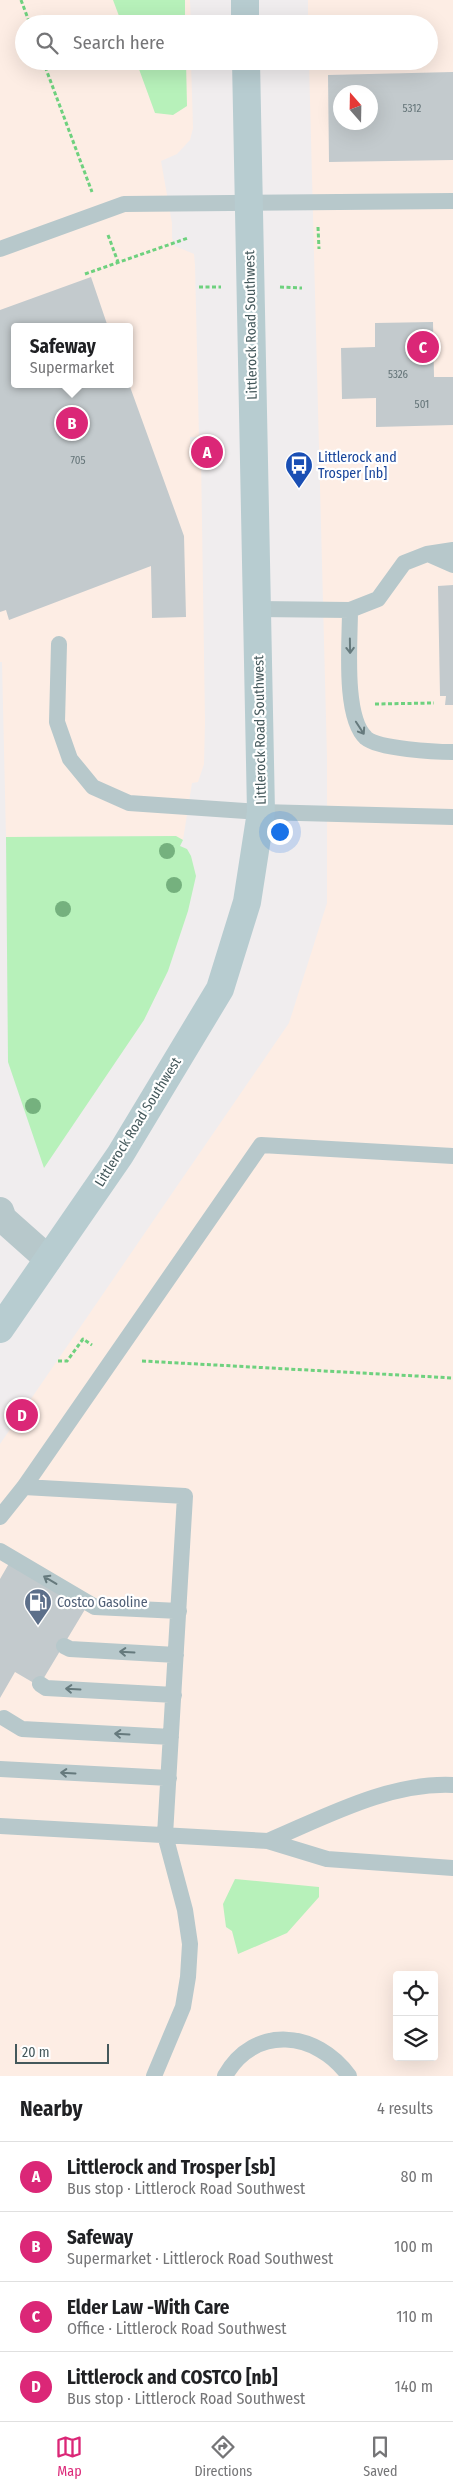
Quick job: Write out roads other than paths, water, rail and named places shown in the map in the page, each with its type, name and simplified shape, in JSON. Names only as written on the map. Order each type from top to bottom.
[{"type":"main road","points":[[245,0],[245,15]]},
{"type":"main road","name":"Littlerock Road Southwest","points":[[0,1329],[120,1155],[220,988],[247,902],[261,812],[246,70]]},
{"type":"street","points":[[0,1211],[3,1219],[48,1259]]},
{"type":"lane","points":[[232,0],[234,15]]},
{"type":"lane","points":[[0,249],[124,204],[145,202],[248,204],[453,201]]},
{"type":"lane","points":[[257,608],[350,610],[378,598],[404,563],[428,554],[453,550]]},
{"type":"lane","points":[[428,554],[453,565]]},
{"type":"lane","points":[[350,610],[351,705],[355,724],[366,738],[380,744],[453,752]]},
{"type":"lane","points":[[59,644],[56,722],[70,759],[93,788],[129,803],[261,812],[453,817]]},
{"type":"lane","points":[[0,1517],[24,1487],[261,1145],[453,1156]]},
{"type":"lane","points":[[24,1487],[185,1496],[166,1835],[185,1910],[190,1944],[188,1977],[183,2007],[154,2076]]},
{"type":"lane","points":[[0,1551],[95,1607],[178,1611]]},
{"type":"lane","points":[[64,1646],[70,1649],[176,1655]]},
{"type":"lane","points":[[40,1684],[46,1688],[174,1695]]},
{"type":"lane","points":[[4,1718],[22,1729],[171,1737]]},
{"type":"lane","points":[[0,1769],[169,1778]]},
{"type":"lane","points":[[268,1840],[394,1792],[420,1786],[453,1785]]},
{"type":"lane","points":[[0,1826],[268,1840],[327,1859],[453,1868]]},
{"type":"lane","points":[[225,2076],[230,2066],[249,2050],[272,2041],[297,2040],[320,2048],[338,2061],[349,2076]]},
{"type":"place","name":"Elder Law -With Care","points":[[423,347]]},
{"type":"place","name":"Safeway","points":[[72,423]]},
{"type":"place","name":"Littlerock and Trosper [sb]","points":[[207,452]]},
{"type":"place","name":"Littlerock and Trosper [nb]","points":[[299,489]]},
{"type":"place","name":"Littlerock and COSTCO [nb]","points":[[22,1415]]},
{"type":"place","name":"Costco Gasoline","points":[[38,1626]]}]
